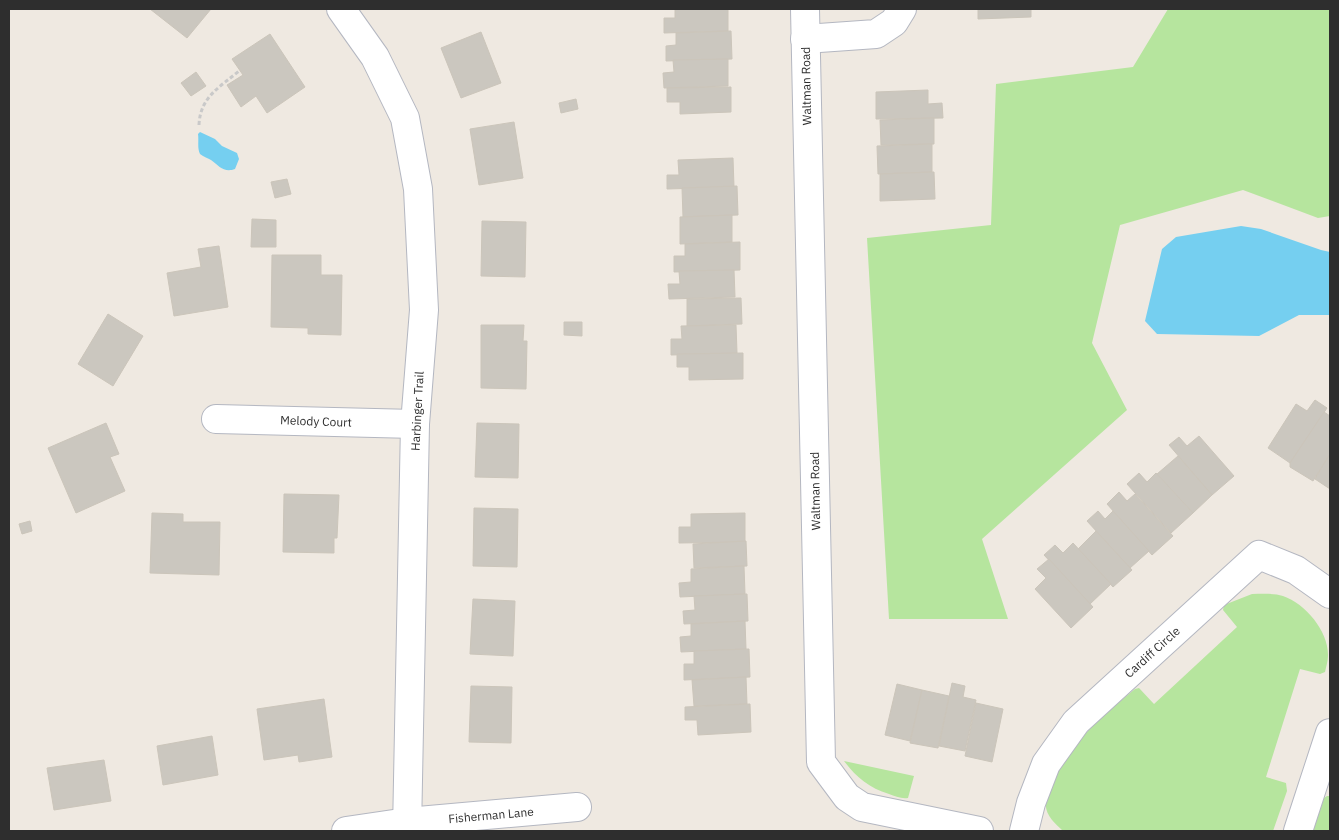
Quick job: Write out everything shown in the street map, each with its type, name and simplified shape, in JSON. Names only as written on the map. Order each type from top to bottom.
[{"type":"street","name":"Harbinger Trail","points":[[341,9],[374,57],[405,118],[418,189],[424,310],[415,424],[407,827]]},
{"type":"street","name":"Waltman Road","points":[[805,9],[821,762],[847,797],[862,807],[979,831]]},
{"type":"street","name":"Waltman Road","points":[[805,39],[876,34],[894,22],[902,9]]},
{"type":"street","name":"Melody Court","points":[[216,419],[415,424]]},
{"type":"street","name":"Cardiff Circle","points":[[1024,831],[1030,802],[1046,764],[1076,722],[1259,555],[1296,570],[1330,594]]},
{"type":"street","points":[[1298,831],[1330,734]]},
{"type":"street","name":"Fisherman Lane","points":[[346,831],[407,827],[577,808]]},
{"type":"path","points":[[199,125],[203,105],[217,89],[239,71]]},
{"type":"green space","points":[[1168,9],[1330,9],[1330,216],[1318,218],[1243,190],[1120,225],[1092,343],[1127,410],[982,539],[1008,619],[889,619],[867,238],[991,225],[996,84],[1133,67]]},
{"type":"green space","points":[[1252,594],[1279,595],[1300,605],[1308,612],[1325,638],[1328,658],[1325,672],[1320,674],[1300,669],[1266,777],[1286,783],[1287,791],[1273,831],[1063,831],[1048,815],[1046,800],[1058,773],[1075,745],[1098,721],[1135,689],[1139,688],[1154,704],[1237,627],[1223,610],[1224,605]]},
{"type":"green space","points":[[844,761],[914,776],[908,798],[882,792],[869,785],[858,777]]},
{"type":"green space","points":[[1330,796],[1330,831],[1313,831],[1324,798]]},
{"type":"water","points":[[200,132],[237,153],[239,159],[235,169],[228,170],[219,167],[200,154],[198,134]]},
{"type":"water","points":[[1241,226],[1261,229],[1330,252],[1330,315],[1299,315],[1259,336],[1157,334],[1145,321],[1162,249],[1176,237]]},
{"type":"building","points":[[150,9],[211,9],[187,38]]},
{"type":"building","points":[[675,9],[728,9],[728,31],[664,33],[664,18],[675,18]]},
{"type":"building","points":[[978,9],[1031,9],[1031,17],[978,19]]},
{"type":"building","points":[[731,31],[732,59],[666,61],[666,46],[676,45],[676,33]]},
{"type":"building","points":[[481,32],[501,83],[461,98],[441,48]]},
{"type":"building","points":[[270,34],[305,87],[267,113],[256,96],[241,107],[227,85],[243,75],[232,59]]},
{"type":"building","points":[[728,59],[728,86],[664,88],[663,73],[674,72],[673,60]]},
{"type":"building","points":[[196,72],[206,86],[191,96],[181,83]]},
{"type":"building","points":[[731,87],[731,112],[680,114],[680,102],[667,102],[667,88]]},
{"type":"building","points":[[928,90],[928,104],[942,103],[943,118],[876,119],[876,92]]},
{"type":"building","points":[[576,99],[578,109],[561,113],[559,103]]},
{"type":"building","points":[[934,118],[934,144],[881,145],[880,120]]},
{"type":"building","points":[[514,122],[523,178],[479,185],[470,129]]},
{"type":"building","points":[[932,144],[932,172],[878,174],[877,146]]},
{"type":"building","points":[[733,158],[734,187],[667,189],[667,175],[679,175],[678,160]]},
{"type":"building","points":[[934,172],[935,199],[880,201],[880,174]]},
{"type":"building","points":[[287,179],[291,194],[275,198],[271,182]]},
{"type":"building","points":[[737,186],[738,215],[683,217],[682,188]]},
{"type":"building","points":[[732,215],[732,242],[680,244],[680,217]]},
{"type":"building","points":[[252,219],[276,220],[276,247],[251,247]]},
{"type":"building","points":[[482,221],[526,222],[525,277],[481,276]]},
{"type":"building","points":[[740,242],[740,270],[674,272],[674,256],[685,256],[685,244]]},
{"type":"building","points":[[219,246],[228,307],[174,316],[167,273],[201,267],[198,249]]},
{"type":"building","points":[[272,255],[321,255],[321,275],[342,275],[341,335],[308,334],[308,328],[271,327]]},
{"type":"building","points":[[734,270],[735,297],[669,299],[668,284],[680,284],[679,271]]},
{"type":"building","points":[[741,298],[742,324],[687,326],[687,299]]},
{"type":"building","points":[[108,314],[143,336],[113,386],[78,364]]},
{"type":"building","points":[[564,322],[582,322],[582,336],[564,335]]},
{"type":"building","points":[[481,325],[524,325],[523,341],[527,341],[526,389],[481,388]]},
{"type":"building","points":[[736,325],[737,353],[671,355],[671,339],[682,339],[681,326]]},
{"type":"building","points":[[743,353],[743,379],[689,380],[689,367],[677,367],[677,354]]},
{"type":"building","points":[[1315,400],[1327,408],[1290,463],[1268,448],[1296,404],[1307,411]]},
{"type":"building","points":[[1324,412],[1330,416],[1330,454],[1313,481],[1290,467],[1290,463]]},
{"type":"building","points":[[106,423],[119,454],[110,457],[125,491],[76,513],[48,448]]},
{"type":"building","points":[[477,423],[519,424],[518,478],[475,477]]},
{"type":"building","points":[[1199,436],[1234,476],[1212,495],[1169,445],[1179,437],[1187,446]]},
{"type":"building","points":[[1330,454],[1330,489],[1315,479]]},
{"type":"building","points":[[1178,456],[1212,495],[1193,513],[1157,474]]},
{"type":"building","points":[[1139,473],[1147,482],[1156,473],[1193,513],[1171,533],[1127,484]]},
{"type":"building","points":[[1119,492],[1127,501],[1135,494],[1173,536],[1152,555],[1107,504]]},
{"type":"building","points":[[284,494],[339,495],[337,538],[334,538],[334,553],[283,552]]},
{"type":"building","points":[[474,508],[518,509],[517,567],[473,566]]},
{"type":"building","points":[[1098,511],[1105,519],[1113,511],[1149,551],[1130,568],[1087,521]]},
{"type":"building","points":[[152,513],[183,514],[183,522],[220,522],[219,575],[150,573]]},
{"type":"building","points":[[745,513],[745,542],[679,543],[679,527],[691,527],[691,514]]},
{"type":"building","points":[[30,521],[32,531],[22,534],[19,524]]},
{"type":"building","points":[[1096,531],[1132,570],[1113,587],[1078,549]]},
{"type":"building","points":[[746,541],[747,566],[694,568],[693,544]]},
{"type":"building","points":[[1073,543],[1111,584],[1090,604],[1044,555],[1055,545],[1063,553]]},
{"type":"building","points":[[1049,559],[1093,607],[1071,628],[1035,589],[1046,578],[1037,569]]},
{"type":"building","points":[[744,566],[745,594],[680,597],[679,583],[691,582],[691,569]]},
{"type":"building","points":[[747,594],[748,621],[684,624],[683,611],[695,610],[694,596]]},
{"type":"building","points":[[473,599],[515,601],[513,656],[470,654]]},
{"type":"building","points":[[745,621],[746,649],[681,652],[680,637],[691,636],[691,624]]},
{"type":"building","points":[[749,649],[750,677],[684,680],[684,664],[694,664],[694,651]]},
{"type":"building","points":[[746,677],[747,704],[694,706],[692,680]]},
{"type":"building","points":[[952,683],[965,686],[963,697],[976,700],[965,751],[939,746]]},
{"type":"building","points":[[897,684],[922,690],[910,741],[885,735]]},
{"type":"building","points":[[471,686],[512,687],[511,743],[469,742]]},
{"type":"building","points":[[922,690],[949,696],[938,748],[910,743]]},
{"type":"building","points":[[324,699],[332,757],[299,762],[298,755],[264,760],[257,709]]},
{"type":"building","points":[[976,703],[1003,709],[992,762],[965,756]]},
{"type":"building","points":[[750,704],[751,732],[698,735],[697,720],[685,720],[685,707]]},
{"type":"building","points":[[212,736],[218,775],[163,785],[157,746]]},
{"type":"building","points":[[104,760],[111,801],[54,810],[47,768]]}]
